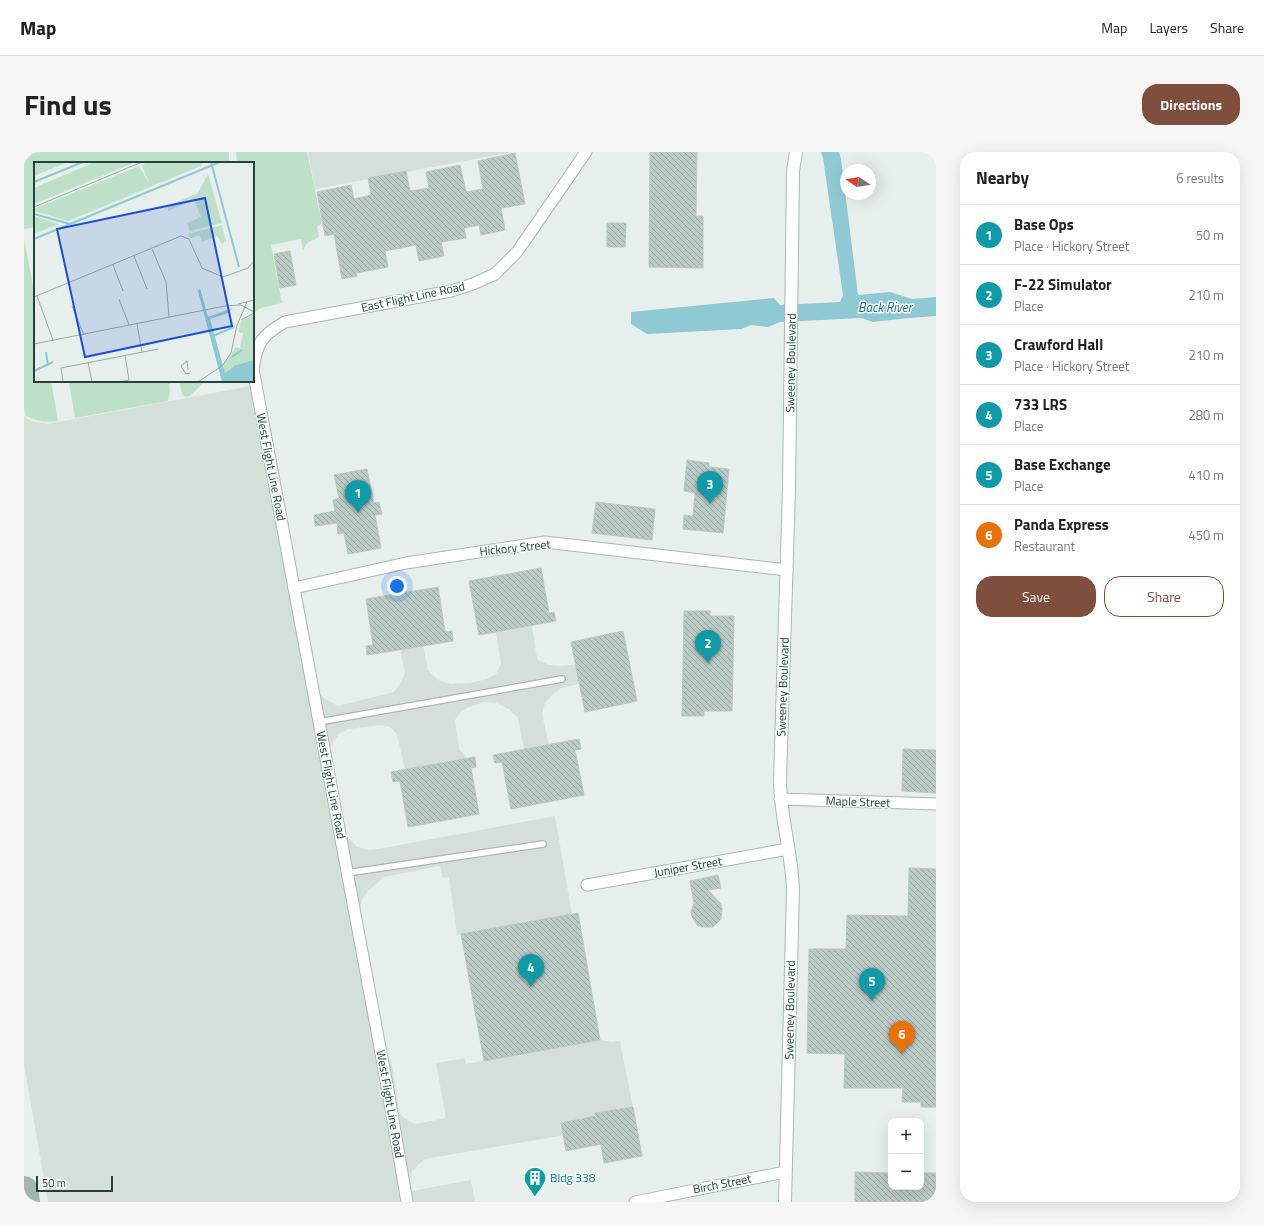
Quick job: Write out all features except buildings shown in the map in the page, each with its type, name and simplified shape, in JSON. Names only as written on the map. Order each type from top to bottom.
[{"type":"main road","name":"Sweeney Boulevard","points":[[789,152],[793,171]]},
{"type":"main road","name":"Sweeney Boulevard","points":[[785,1202],[793,890],[791,864],[780,799],[787,570],[793,171],[796,152]]},
{"type":"street","name":"East Flight Line Road","points":[[254,363],[256,352],[261,340],[271,330],[285,322],[451,291],[473,284],[495,274],[517,252],[586,152]]},
{"type":"street","name":"West Flight Line Road","points":[[254,374],[407,1202]]},
{"type":"street","name":"Hickory Street","points":[[294,588],[406,563],[545,542],[787,570]]},
{"type":"street","name":"Maple Street","points":[[780,799],[936,804]]},
{"type":"street","name":"Juniper Street","points":[[587,885],[788,849]]},
{"type":"street","name":"Birch Street","points":[[635,1202],[785,1172]]},
{"type":"lane","points":[[319,722],[562,679]]},
{"type":"lane","points":[[347,874],[544,844]]},
{"type":"shaded area","points":[[308,152],[512,152],[315,189]]},
{"type":"shaded area","points":[[262,384],[319,692],[325,699],[338,706],[394,692],[405,673],[400,649],[423,645],[428,670],[438,680],[451,684],[470,683],[487,679],[496,674],[501,664],[496,632],[532,626],[537,659],[549,665],[562,666],[576,664],[579,684],[561,688],[545,703],[542,714],[549,745],[524,749],[518,718],[509,709],[496,703],[485,702],[469,707],[461,712],[455,720],[459,749],[467,758],[405,770],[397,734],[390,727],[382,725],[348,729],[339,734],[329,750],[344,833],[357,847],[368,850],[378,849],[555,816],[572,915],[457,935],[449,877],[443,878],[440,866],[384,877],[367,892],[362,900],[359,909],[387,1057],[391,1060],[400,1114],[415,1124],[446,1118],[436,1063],[465,1058],[466,1064],[602,1040],[612,1042],[620,1041],[636,1123],[425,1159],[411,1173],[410,1180],[412,1191],[471,1180],[475,1202],[48,1202],[24,1064],[24,417],[33,422],[48,424]]},
{"type":"green space","points":[[24,152],[229,152],[229,162],[34,162],[34,227],[24,229]]},
{"type":"green space","points":[[236,152],[307,152],[322,223],[317,227],[319,237],[307,243],[303,251],[301,239],[271,245],[282,303],[261,308],[254,312],[254,162],[237,162]]},
{"type":"green space","points":[[24,238],[34,292],[34,382],[51,382],[58,421],[46,422],[30,418],[26,416],[24,407]]},
{"type":"green space","points":[[169,382],[170,391],[168,401],[75,418],[69,383]]},
{"type":"green space","points":[[179,382],[204,382],[190,396],[186,397],[182,394]]},
{"type":"water","name":"Back River","points":[[821,152],[839,152],[841,159],[840,200],[846,200],[858,295],[890,292],[912,299],[936,297],[936,316],[873,322],[861,318],[780,322],[768,327],[751,325],[741,329],[647,334],[631,324],[631,312],[774,298],[780,305],[840,302],[843,295]]},
{"type":"taxiway","points":[[24,1190],[26,1202]]},
{"type":"place","name":"Crawford Hall","points":[[710,504]]},
{"type":"place","name":"Base Ops","points":[[358,513]]},
{"type":"place","name":"F-22 Simulator","points":[[708,663]]},
{"type":"place","name":"733 LRS","points":[[531,987]]},
{"type":"place","name":"Base Exchange","points":[[872,1001]]},
{"type":"place","name":"Panda Express","points":[[902,1054]]},
{"type":"place","name":"Bldg 338","points":[[535,1198]]}]
